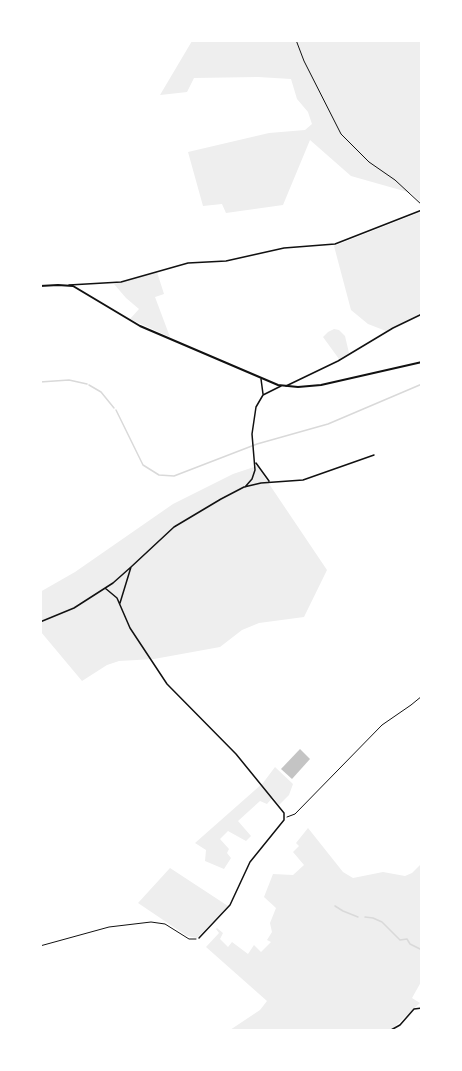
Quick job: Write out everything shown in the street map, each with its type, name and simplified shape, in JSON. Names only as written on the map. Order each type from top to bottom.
[{"type":"main road","points":[[40,286],[69,285],[83,291],[136,324],[261,379],[284,386],[310,387],[422,363]]},
{"type":"street","points":[[69,285],[121,282],[188,263],[226,261],[284,248],[335,244],[422,210]]},
{"type":"street","points":[[83,291],[86,284]]},
{"type":"street","points":[[263,395],[338,361],[393,328],[422,314]]},
{"type":"street","points":[[244,487],[254,476],[256,464],[253,447],[254,412],[263,395],[261,379]]},
{"type":"street","points":[[40,622],[71,610],[105,588],[174,527],[244,487],[270,482],[303,480],[374,455]]},
{"type":"street","points":[[256,464],[270,482]]},
{"type":"street","points":[[120,604],[131,567]]},
{"type":"street","points":[[105,588],[114,594],[130,628],[167,684],[236,754],[280,806],[285,817],[250,861],[230,905],[199,938]]},
{"type":"street","points":[[391,1030],[400,1025],[414,1009],[422,1008]]},
{"type":"lane","points":[[419,1030],[422,1026]]},
{"type":"path","points":[[297,40],[304,61],[341,134],[369,162],[395,180],[422,205]]},
{"type":"path","points":[[285,817],[295,814],[382,725],[406,710],[422,696]]},
{"type":"path","points":[[40,946],[109,927],[152,922],[165,924],[189,939],[199,938]]},
{"type":"shaded area","points":[[192,41],[421,41],[421,203],[411,193],[351,176],[310,140],[283,205],[226,213],[222,204],[203,206],[188,152],[269,133],[305,130],[312,124],[308,112],[297,99],[291,79],[194,78],[187,92],[160,95]]},
{"type":"shaded area","points":[[421,212],[421,313],[386,331],[368,324],[351,310],[334,246]]},
{"type":"shaded area","points":[[157,272],[164,294],[155,297],[170,337],[130,319],[139,309],[114,284]]},
{"type":"shaded area","points":[[334,329],[339,330],[345,336],[349,353],[339,359],[323,337]]},
{"type":"shaded area","points":[[257,466],[327,570],[304,617],[259,623],[242,630],[220,647],[154,659],[119,661],[107,665],[82,681],[41,632],[40,592],[75,572],[173,504],[233,474]]},
{"type":"shaded area","points":[[275,767],[293,784],[289,795],[279,805],[273,797],[267,804],[260,801],[238,821],[251,836],[246,841],[228,831],[220,839],[229,849],[227,853],[231,858],[224,869],[205,861],[206,850],[195,843],[263,783]]},
{"type":"shaded area","points":[[308,828],[343,872],[353,878],[383,872],[405,876],[421,864],[421,982],[412,998],[420,1003],[392,1029],[230,1030],[260,1010],[267,1001],[206,947],[219,933],[217,928],[223,933],[220,939],[228,947],[232,942],[248,954],[254,945],[261,952],[271,942],[267,940],[272,932],[270,923],[276,908],[264,897],[273,874],[293,875],[304,865],[293,852],[299,846],[296,843]]},
{"type":"shaded area","points":[[170,868],[228,906],[197,938],[187,936],[138,903]]},
{"type":"building","points":[[300,749],[310,759],[292,779],[281,769]]},
{"type":"waterway","points":[[40,382],[69,380],[87,384]]},
{"type":"waterway","points":[[116,410],[143,465],[159,475],[174,476],[257,444],[328,424],[422,384]]},
{"type":"waterway","points":[[89,385],[101,392],[114,408]]},
{"type":"waterway","points":[[335,906],[358,917]]},
{"type":"waterway","points":[[365,917],[382,922],[400,940],[407,939],[410,944],[422,950]]}]
